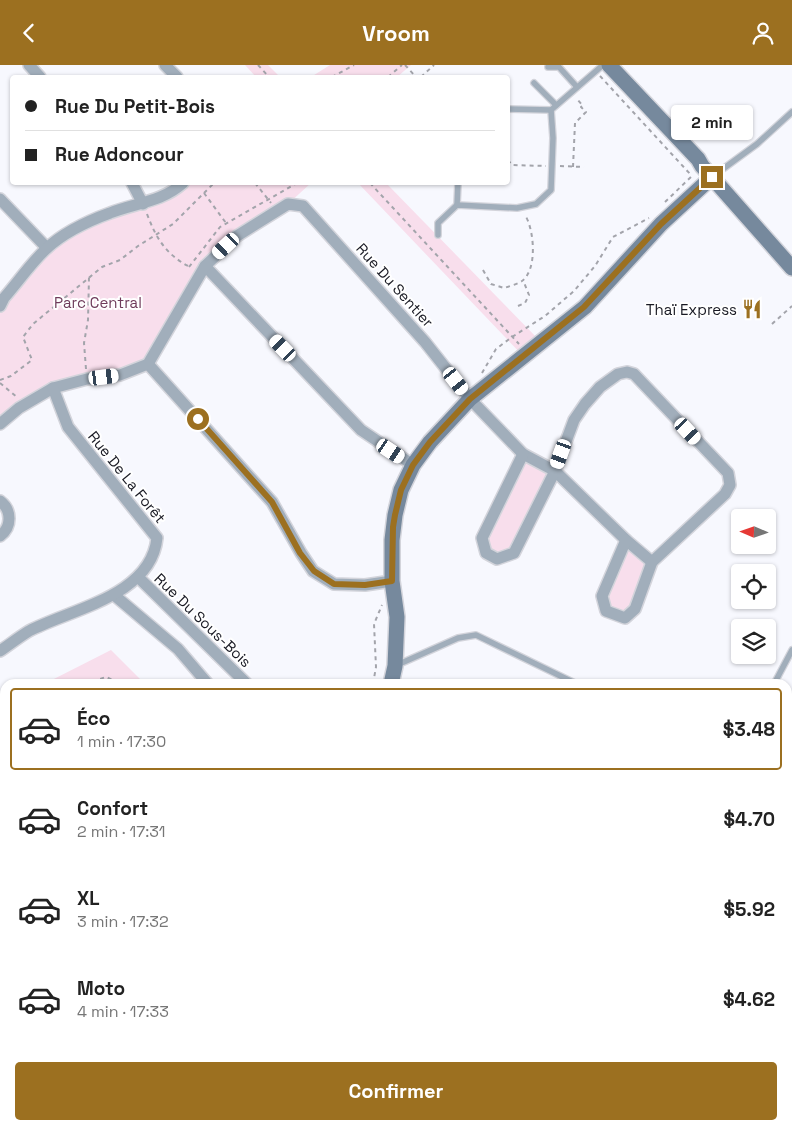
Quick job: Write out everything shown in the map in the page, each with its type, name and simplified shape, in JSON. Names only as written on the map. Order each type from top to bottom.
[{"type":"street","points":[[29,65],[38,75]]},
{"type":"street","points":[[165,65],[175,75]]},
{"type":"street","points":[[609,65],[698,159],[792,268]]},
{"type":"street","points":[[392,679],[395,666],[397,617],[392,581],[392,540],[401,490],[413,465],[430,442],[470,399],[584,307],[661,224],[712,177]]},
{"type":"street","points":[[133,185],[143,203]]},
{"type":"street","points":[[0,306],[4,298],[47,248],[73,229],[111,212],[160,197],[181,185]]},
{"type":"street","points":[[0,199],[47,248]]},
{"type":"street","name":"Rue Du Sentier","points":[[277,211],[288,204],[303,206],[425,342],[470,399],[522,454],[555,471],[626,540],[652,562]]},
{"type":"street","points":[[0,424],[26,404],[53,388],[87,379],[120,375],[148,364],[204,266],[237,236],[277,211]]},
{"type":"street","points":[[204,266],[361,431],[413,465]]},
{"type":"street","points":[[148,364],[272,502],[300,553],[314,571],[334,584],[365,585],[392,581]]},
{"type":"street","points":[[522,454],[482,538],[486,553],[497,559],[514,553],[555,471],[574,420],[584,404],[600,387],[618,374],[627,372],[634,375],[728,473],[730,485],[725,494],[652,562],[635,609],[625,617],[606,611],[602,596],[626,540]]},
{"type":"street","name":"Rue De La Forêt","points":[[0,651],[28,632],[114,595],[138,577],[156,551],[157,538],[68,427],[53,388]]},
{"type":"street","points":[[0,501],[5,505],[9,514],[9,525],[0,536]]},
{"type":"street","name":"Rue Du Sous-Bois","points":[[138,577],[241,679]]},
{"type":"street","points":[[114,595],[178,649],[204,679]]},
{"type":"lane","points":[[510,109],[551,110],[603,65]]},
{"type":"lane","points":[[548,67],[559,67],[578,87]]},
{"type":"lane","points":[[534,83],[556,105]]},
{"type":"lane","points":[[457,205],[517,207],[536,204],[551,189],[553,138],[551,110]]},
{"type":"lane","points":[[712,177],[757,144],[792,112]]},
{"type":"lane","points":[[438,235],[438,223],[457,205],[458,185]]},
{"type":"lane","points":[[395,666],[458,637],[476,635],[567,679]]},
{"type":"lane","points":[[777,679],[792,650]]},
{"type":"path","points":[[258,65],[267,75]]},
{"type":"path","points":[[336,75],[354,65]]},
{"type":"path","points":[[391,75],[404,65],[414,75]]},
{"type":"path","points":[[423,75],[434,65]]},
{"type":"path","points":[[573,167],[575,123],[586,112],[574,96]]},
{"type":"path","points":[[26,404],[0,381],[11,376],[32,360],[23,337],[33,324],[102,267],[120,260],[173,224],[212,185]]},
{"type":"path","points":[[257,185],[277,211]]},
{"type":"path","points":[[189,267],[220,227],[267,198],[293,185]]},
{"type":"path","points":[[372,185],[528,353]]},
{"type":"path","points":[[204,193],[226,223]]},
{"type":"path","points":[[143,203],[156,236],[171,255],[189,267],[204,266]]},
{"type":"path","points":[[483,270],[491,284],[504,288],[523,280],[532,264],[533,236],[526,215]]},
{"type":"path","points":[[87,379],[84,343],[88,320],[90,277]]},
{"type":"path","points":[[518,307],[525,303],[528,295],[523,280]]},
{"type":"path","points":[[772,324],[792,306]]},
{"type":"green space","points":[[245,65],[268,65],[278,75],[254,75]]},
{"type":"green space","points":[[330,65],[411,65],[399,75],[314,75]]},
{"type":"green space","name":"Parc Central","points":[[178,185],[309,185],[288,204],[205,266],[148,364],[53,388],[0,424],[0,306],[4,298],[73,229]]},
{"type":"green space","points":[[360,185],[388,185],[541,342],[523,356]]},
{"type":"green space","points":[[524,459],[551,472],[512,550],[497,556],[488,551],[485,538]]},
{"type":"green space","points":[[627,545],[649,563],[633,607],[624,614],[609,609],[605,596]]},
{"type":"green space","points":[[111,650],[140,679],[54,679]]},
{"type":"place","name":"Thaï Express","points":[[752,309]]},
{"type":"route","points":[[198,419],[272,502],[300,553],[314,571],[334,584],[365,585],[392,581],[393,527],[401,490],[413,465],[430,442],[470,399],[584,307],[661,224],[712,177]]}]
